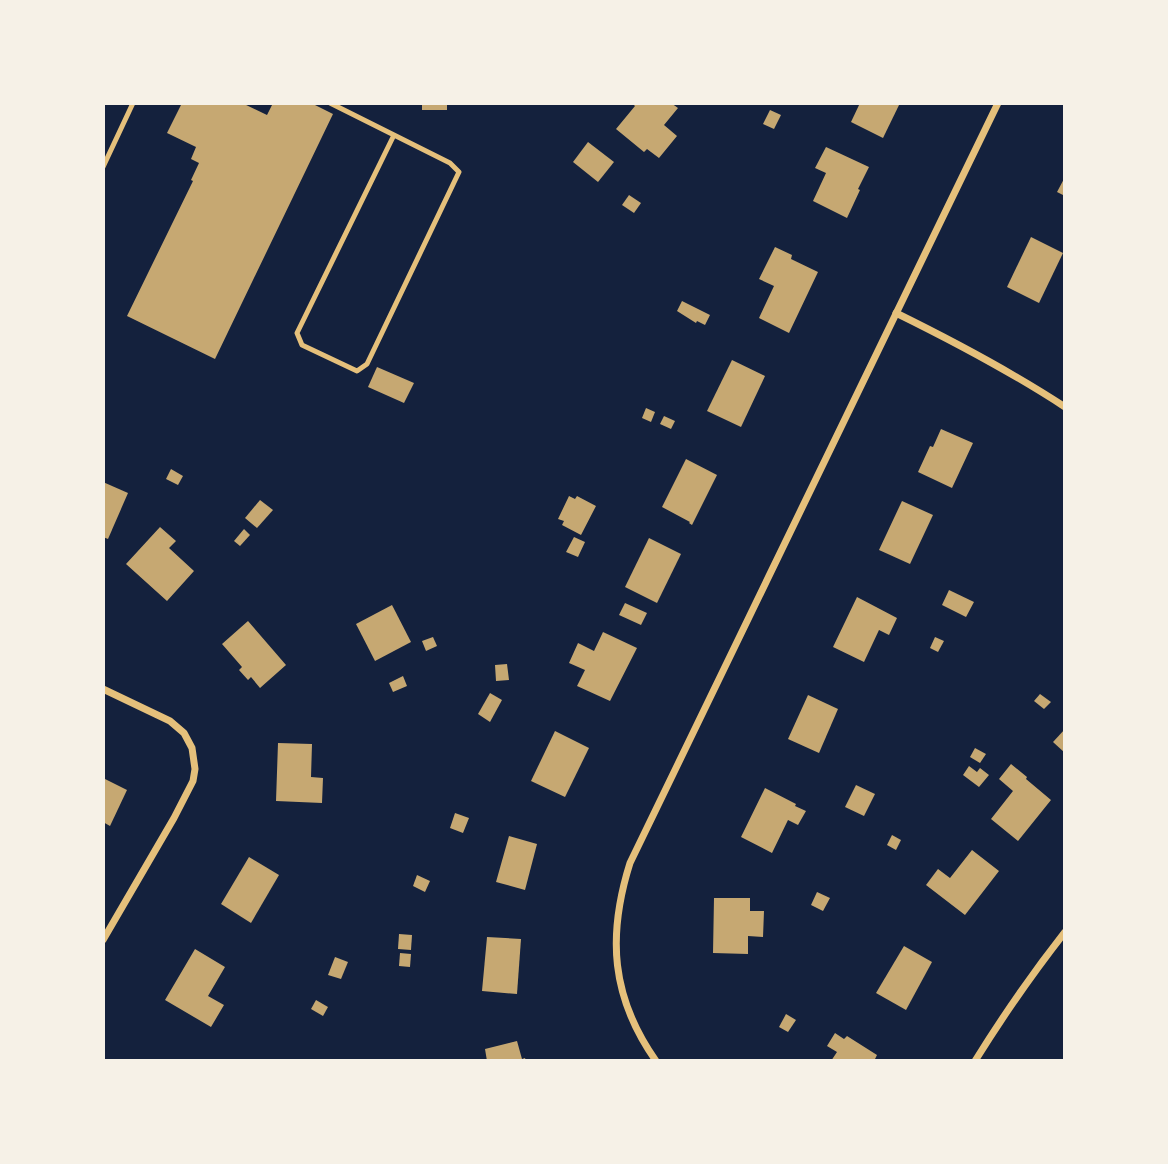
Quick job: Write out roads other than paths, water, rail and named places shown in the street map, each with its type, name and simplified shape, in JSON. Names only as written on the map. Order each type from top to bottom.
[{"type":"street","points":[[656,1061],[635,1027],[620,987],[616,934],[622,888],[636,850],[998,103]]},
{"type":"street","points":[[896,313],[971,350],[1065,407]]},
{"type":"street","points":[[103,689],[170,721],[184,733],[192,748],[195,769],[193,781],[174,818],[103,940]]},
{"type":"street","points":[[975,1061],[1020,992],[1065,932]]},
{"type":"lane","points":[[103,167],[133,103]]},
{"type":"lane","points":[[330,103],[394,135],[450,163],[459,172],[367,364],[357,371],[302,345],[297,333],[394,135]]}]
